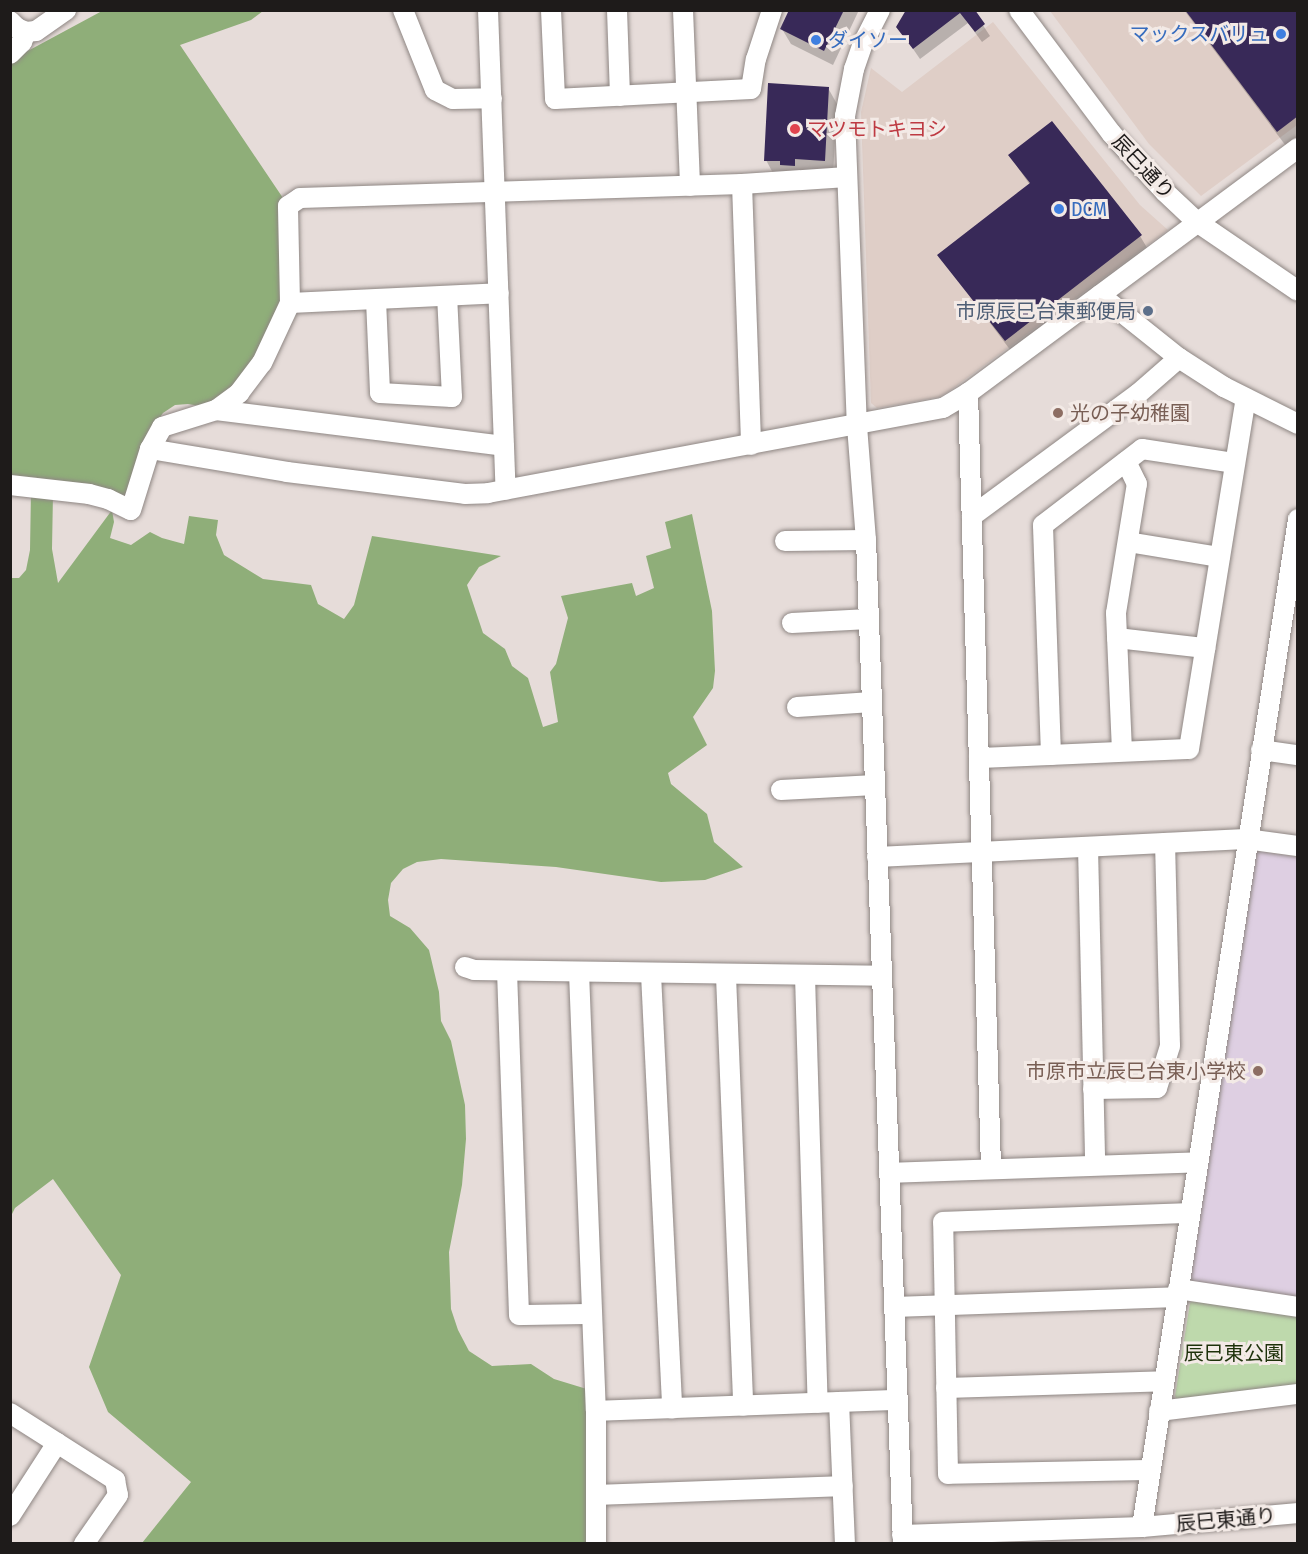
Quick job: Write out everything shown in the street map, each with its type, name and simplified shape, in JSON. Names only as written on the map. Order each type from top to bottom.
[{"type":"street","points":[[10,54],[22,42],[18,27],[36,31],[66,10]]},
{"type":"street","points":[[403,10],[435,90],[453,99],[492,98]]},
{"type":"street","points":[[488,10],[506,490]]},
{"type":"street","points":[[551,10],[555,99],[751,89],[756,59],[772,10]]},
{"type":"street","points":[[617,10],[620,96]]},
{"type":"street","points":[[683,10],[690,186]]},
{"type":"street","points":[[880,10],[863,43],[848,93],[846,116],[857,426],[866,540],[902,1539]]},
{"type":"street","name":"辰巳通り","points":[[1019,10],[1138,165],[1197,222],[1298,291]]},
{"type":"street","points":[[150,449],[287,472],[465,494],[506,490],[857,426],[943,408],[968,393],[1298,148]]},
{"type":"street","points":[[10,485],[89,494],[108,499],[131,510],[150,449],[162,427],[216,410],[239,393],[262,363],[290,303],[288,206],[300,198],[690,186],[847,177]]},
{"type":"street","points":[[742,184],[751,445]]},
{"type":"street","points":[[290,303],[499,293]]},
{"type":"street","points":[[1100,295],[1179,357],[1246,399],[1298,424]]},
{"type":"street","points":[[376,300],[380,393],[452,397],[447,296]]},
{"type":"street","points":[[972,516],[1139,393],[1179,357]]},
{"type":"street","points":[[968,393],[991,1168]]},
{"type":"street","points":[[979,758],[1189,749],[1246,399]]},
{"type":"street","points":[[216,410],[504,446]]},
{"type":"street","points":[[1050,755],[1043,525],[1142,449],[1235,463]]},
{"type":"street","points":[[1122,751],[1116,613],[1137,484],[1126,460]]},
{"type":"street","points":[[1142,1527],[1246,839],[1261,750],[1289,625],[1297,520]]},
{"type":"street","points":[[785,541],[866,540]]},
{"type":"street","points":[[1128,543],[1220,557]]},
{"type":"street","points":[[792,623],[869,619]]},
{"type":"street","points":[[1117,638],[1205,648]]},
{"type":"street","points":[[797,707],[872,702]]},
{"type":"street","points":[[1261,750],[1298,755]]},
{"type":"street","points":[[781,790],[875,785]]},
{"type":"street","points":[[877,857],[1246,839],[1298,846]]},
{"type":"street","points":[[1093,1089],[1157,1088],[1170,1046],[1165,843]]},
{"type":"street","points":[[1088,847],[1095,1165]]},
{"type":"street","points":[[465,967],[474,970],[726,976],[882,976]]},
{"type":"street","points":[[507,971],[519,1315],[592,1314]]},
{"type":"street","points":[[579,972],[596,1411],[598,1495],[596,1544]]},
{"type":"street","points":[[651,974],[672,1408]]},
{"type":"street","points":[[726,976],[743,1406]]},
{"type":"street","points":[[805,976],[818,1403]]},
{"type":"street","points":[[889,1173],[1197,1162]]},
{"type":"street","points":[[1150,1470],[948,1474],[943,1222],[1189,1213]]},
{"type":"street","points":[[894,1307],[1177,1293],[1298,1307]]},
{"type":"street","points":[[946,1388],[1164,1381]]},
{"type":"street","points":[[1159,1410],[1298,1394]]},
{"type":"street","points":[[596,1411],[897,1400]]},
{"type":"street","points":[[839,1402],[844,1544]]},
{"type":"street","points":[[10,1413],[114,1480],[118,1495],[84,1544]]},
{"type":"street","points":[[10,1516],[57,1443]]},
{"type":"street","points":[[598,1495],[843,1486]]},
{"type":"street","name":"辰巳東通り","points":[[902,1539],[1018,1537],[1298,1513]]},
{"type":"shaded area","points":[[1050,11],[1297,11],[1297,125],[1201,196],[1149,144]]},
{"type":"shaded area","points":[[993,22],[1140,205],[1168,230],[948,392],[939,397],[877,408],[871,403],[861,112],[871,68],[902,92]]},
{"type":"shaded area","name":"市原市立辰巳台東小学校","points":[[1253,850],[1297,857],[1297,1301],[1186,1285]]},
{"type":"green space","points":[[102,11],[263,11],[251,20],[180,45],[287,204],[284,302],[244,383],[206,407],[188,404],[175,405],[163,413],[153,427],[127,502],[11,479],[11,60]]},
{"type":"green space","points":[[31,491],[53,494],[52,549],[58,583],[112,510],[114,522],[110,538],[131,545],[150,532],[184,544],[189,516],[218,520],[216,535],[224,555],[263,579],[311,585],[318,604],[344,619],[354,605],[372,536],[501,556],[479,567],[467,585],[483,633],[505,649],[512,666],[528,678],[543,727],[558,722],[550,672],[556,664],[568,618],[561,596],[632,583],[636,596],[654,588],[646,556],[671,548],[665,522],[692,514],[712,611],[715,671],[713,688],[693,717],[707,745],[668,773],[671,784],[707,814],[714,842],[743,867],[705,880],[661,882],[556,867],[441,859],[417,862],[403,869],[391,883],[388,900],[390,916],[410,928],[429,950],[439,992],[441,1021],[451,1041],[465,1105],[466,1139],[462,1185],[449,1252],[451,1309],[458,1330],[469,1351],[492,1366],[531,1364],[554,1379],[590,1390],[589,1543],[142,1543],[191,1482],[108,1412],[89,1367],[121,1275],[53,1179],[15,1208],[11,1216],[10,578],[19,578],[26,570],[30,550]]},
{"type":"green space","name":"辰巳東公園","points":[[1194,1298],[1297,1314],[1297,1392],[1179,1404],[1175,1396],[1190,1303]]},
{"type":"building","name":"ダイソー","points":[[789,10],[844,10],[824,51],[780,29]]},
{"type":"building","points":[[906,10],[975,10],[985,24],[975,32],[960,13],[913,49],[896,27]]},
{"type":"building","points":[[1185,10],[1298,10],[1298,116],[1277,132]]},
{"type":"building","points":[[768,83],[829,87],[825,161],[795,159],[795,166],[780,165],[780,161],[764,161]]},
{"type":"building","name":"DCM","points":[[1052,121],[1142,235],[1005,341],[937,255],[1030,183],[1008,155]]},
{"type":"place","name":"マックスバリュ","points":[[1281,34]]},
{"type":"place","name":"ダイソー","points":[[816,40]]},
{"type":"place","name":"マツモトキヨシ","points":[[795,129]]},
{"type":"place","name":"DCM","points":[[1059,209]]},
{"type":"place","name":"市原辰巳台東郵便局","points":[[1148,311]]},
{"type":"place","name":"光の子幼稚園","points":[[1058,413]]},
{"type":"place","name":"市原市立辰巳台東小学校","points":[[1258,1071]]}]
